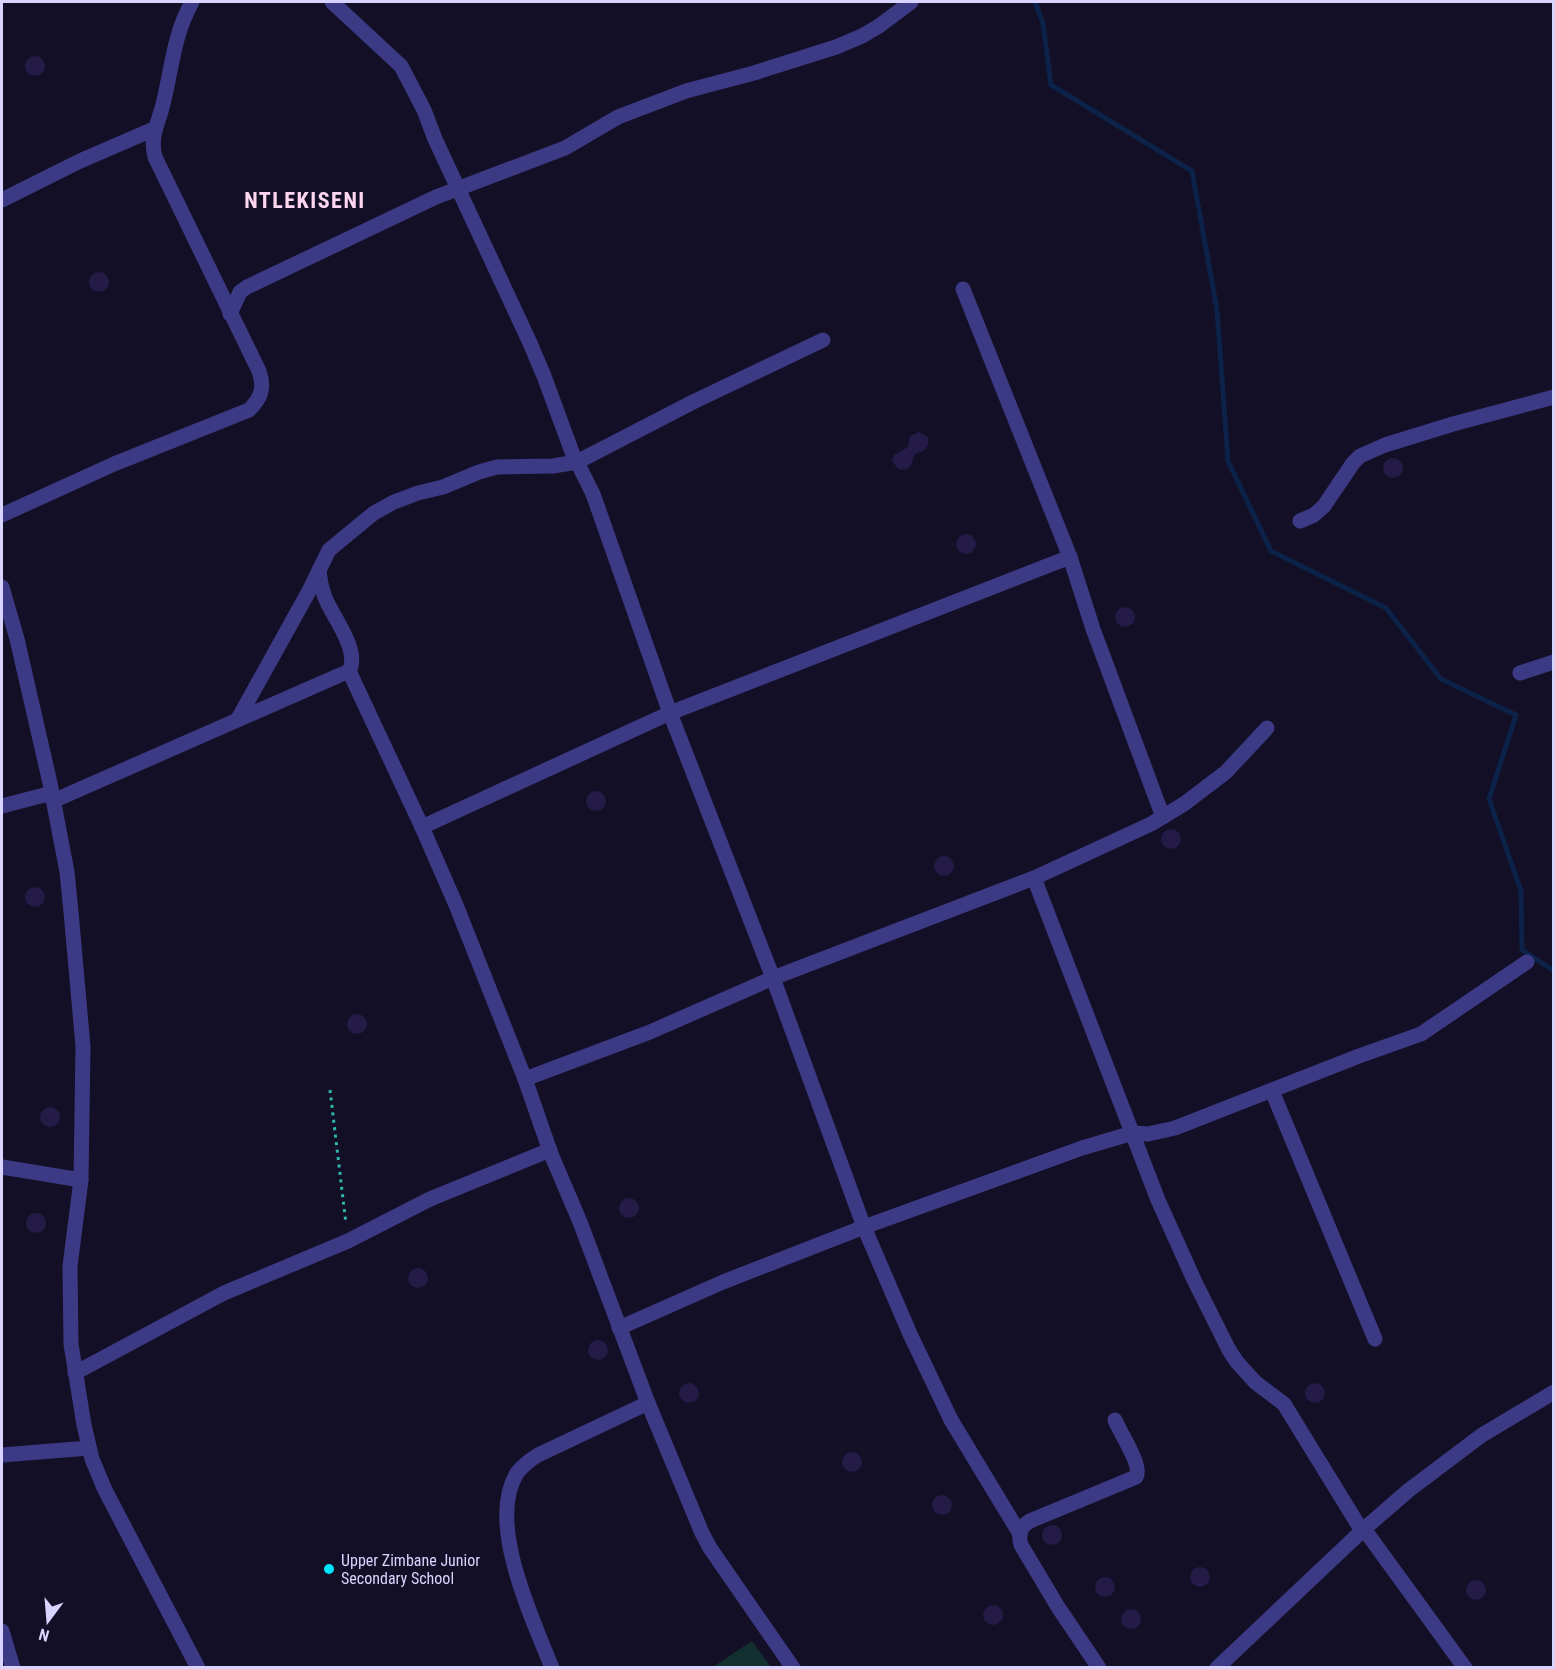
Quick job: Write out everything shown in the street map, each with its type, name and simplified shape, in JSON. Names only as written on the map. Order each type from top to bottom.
[{"type":"street","points":[[332,2],[401,66],[424,110],[541,368],[577,462],[593,494],[670,713],[773,978],[864,1227],[910,1334],[951,1420],[1020,1534]]},
{"type":"street","points":[[230,314],[240,292],[247,287],[426,202],[565,148],[618,117],[686,91],[754,73],[836,47],[879,26],[911,2]]},
{"type":"street","points":[[2,515],[114,464],[249,410],[261,396],[262,380],[155,157],[153,146],[154,129],[162,108],[179,28],[192,3]]},
{"type":"street","points":[[2,200],[80,161],[154,129]]},
{"type":"street","points":[[963,289],[1070,556],[1093,630],[1163,817]]},
{"type":"street","points":[[238,719],[329,550],[374,513],[394,502],[497,467],[553,466],[577,462],[693,402],[823,340]]},
{"type":"street","points":[[1300,521],[1314,515],[1324,506],[1360,456],[1385,445],[1554,397]]},
{"type":"street","points":[[422,826],[670,713],[1070,556]]},
{"type":"street","points":[[2,806],[52,797],[349,670],[352,667],[352,653],[326,601],[319,570]]},
{"type":"street","points":[[2,587],[17,639],[67,872],[83,1046],[81,1180],[70,1266],[71,1344],[75,1373],[89,1448],[105,1490],[198,1668]]},
{"type":"street","points":[[1520,673],[1554,662]]},
{"type":"street","points":[[349,670],[456,905],[648,1403],[702,1533],[793,1668]]},
{"type":"street","points":[[525,1079],[650,1032],[773,978],[1034,878],[1151,824],[1226,772],[1267,728]]},
{"type":"street","points":[[1034,878],[1165,1218],[1229,1350],[1245,1373],[1267,1393],[1284,1404],[1363,1530],[1465,1668]]},
{"type":"street","points":[[619,1328],[723,1282],[864,1227],[1082,1148],[1132,1133],[1148,1134],[1175,1128],[1421,1034],[1527,962]]},
{"type":"street","points":[[1272,1091],[1375,1339]]},
{"type":"street","points":[[75,1373],[224,1293],[348,1240],[430,1198],[550,1150]]},
{"type":"street","points":[[2,1167],[81,1180]]},
{"type":"street","points":[[1216,1668],[1409,1490],[1482,1435],[1554,1392]]},
{"type":"street","points":[[552,1668],[518,1580],[511,1552],[507,1513],[512,1486],[517,1474],[525,1464],[538,1455],[648,1403]]},
{"type":"street","points":[[1099,1668],[1058,1607],[1021,1545],[1020,1534],[1023,1525],[1030,1521],[1136,1477],[1139,1468],[1115,1420]]},
{"type":"street","points":[[2,1455],[89,1448]]},
{"type":"street","points":[[2,1631],[13,1668]]},
{"type":"path","points":[[330,1090],[348,1240]]},
{"type":"green space","points":[[752,1641],[771,1667],[713,1667]]},
{"type":"building","points":[[35,56],[42,59],[45,66],[42,73],[35,76],[28,73],[25,66],[28,59]]},
{"type":"building","points":[[99,272],[106,275],[109,282],[106,289],[99,292],[92,289],[89,282],[92,275]]},
{"type":"building","points":[[919,432],[928,437],[928,446],[915,454],[910,467],[904,470],[898,469],[892,461],[894,455],[908,447],[910,436]]},
{"type":"building","points":[[1393,458],[1400,461],[1403,468],[1400,475],[1393,478],[1386,475],[1383,468],[1386,461]]},
{"type":"building","points":[[966,534],[973,537],[976,544],[973,551],[966,554],[959,551],[956,544],[959,537]]},
{"type":"building","points":[[1125,607],[1132,610],[1135,617],[1132,624],[1125,627],[1118,624],[1115,617],[1118,610]]},
{"type":"building","points":[[596,791],[603,794],[606,801],[603,808],[596,811],[589,808],[586,801],[589,794]]},
{"type":"building","points":[[1171,829],[1178,832],[1181,839],[1178,846],[1171,849],[1164,846],[1161,839],[1164,832]]},
{"type":"building","points":[[944,856],[951,859],[954,866],[951,873],[944,876],[937,873],[934,866],[937,859]]},
{"type":"building","points":[[35,887],[42,890],[45,897],[42,904],[35,907],[28,904],[25,897],[28,890]]},
{"type":"building","points":[[357,1014],[364,1017],[367,1024],[364,1031],[357,1034],[350,1031],[347,1024],[350,1017]]},
{"type":"building","points":[[50,1107],[57,1110],[60,1117],[57,1124],[50,1127],[43,1124],[40,1117],[43,1110]]},
{"type":"building","points":[[629,1198],[636,1201],[639,1208],[636,1215],[629,1218],[622,1215],[619,1208],[622,1201]]},
{"type":"building","points":[[36,1213],[43,1216],[46,1223],[43,1230],[36,1233],[29,1230],[26,1223],[29,1216]]},
{"type":"building","points":[[418,1268],[425,1271],[428,1278],[425,1285],[418,1288],[411,1285],[408,1278],[411,1271]]},
{"type":"building","points":[[598,1340],[605,1343],[608,1350],[605,1357],[598,1360],[591,1357],[588,1350],[591,1343]]},
{"type":"building","points":[[689,1383],[696,1386],[699,1393],[696,1400],[689,1403],[682,1400],[679,1393],[682,1386]]},
{"type":"building","points":[[1315,1383],[1322,1386],[1325,1393],[1322,1400],[1315,1403],[1308,1400],[1305,1393],[1308,1386]]},
{"type":"building","points":[[852,1452],[859,1455],[862,1462],[859,1469],[852,1472],[845,1469],[842,1462],[845,1455]]},
{"type":"building","points":[[942,1495],[949,1498],[952,1505],[949,1512],[942,1515],[935,1512],[932,1505],[935,1498]]},
{"type":"building","points":[[1052,1525],[1059,1528],[1062,1535],[1059,1542],[1052,1545],[1045,1542],[1042,1535],[1045,1528]]},
{"type":"building","points":[[1200,1567],[1207,1570],[1210,1577],[1207,1584],[1200,1587],[1193,1584],[1190,1577],[1193,1570]]},
{"type":"building","points":[[1105,1577],[1112,1580],[1115,1587],[1112,1594],[1105,1597],[1098,1594],[1095,1587],[1098,1580]]},
{"type":"building","points":[[1476,1580],[1483,1583],[1486,1590],[1483,1597],[1476,1600],[1469,1597],[1466,1590],[1469,1583]]},
{"type":"building","points":[[993,1605],[1000,1608],[1003,1615],[1000,1622],[993,1625],[986,1622],[983,1615],[986,1608]]},
{"type":"building","points":[[1131,1609],[1138,1612],[1141,1619],[1138,1626],[1131,1629],[1124,1626],[1121,1619],[1124,1612]]},
{"type":"waterway","points":[[1035,2],[1043,23],[1051,85],[1192,171],[1217,310],[1228,461],[1271,551],[1386,608],[1441,679],[1516,715],[1489,799],[1521,891],[1522,950],[1554,971]]},
{"type":"place","name":"Upper Zimbane Junior Secondary School","points":[[329,1569]]},
{"type":"district","name":"NTLEKISENI","points":[[305,200]]}]
